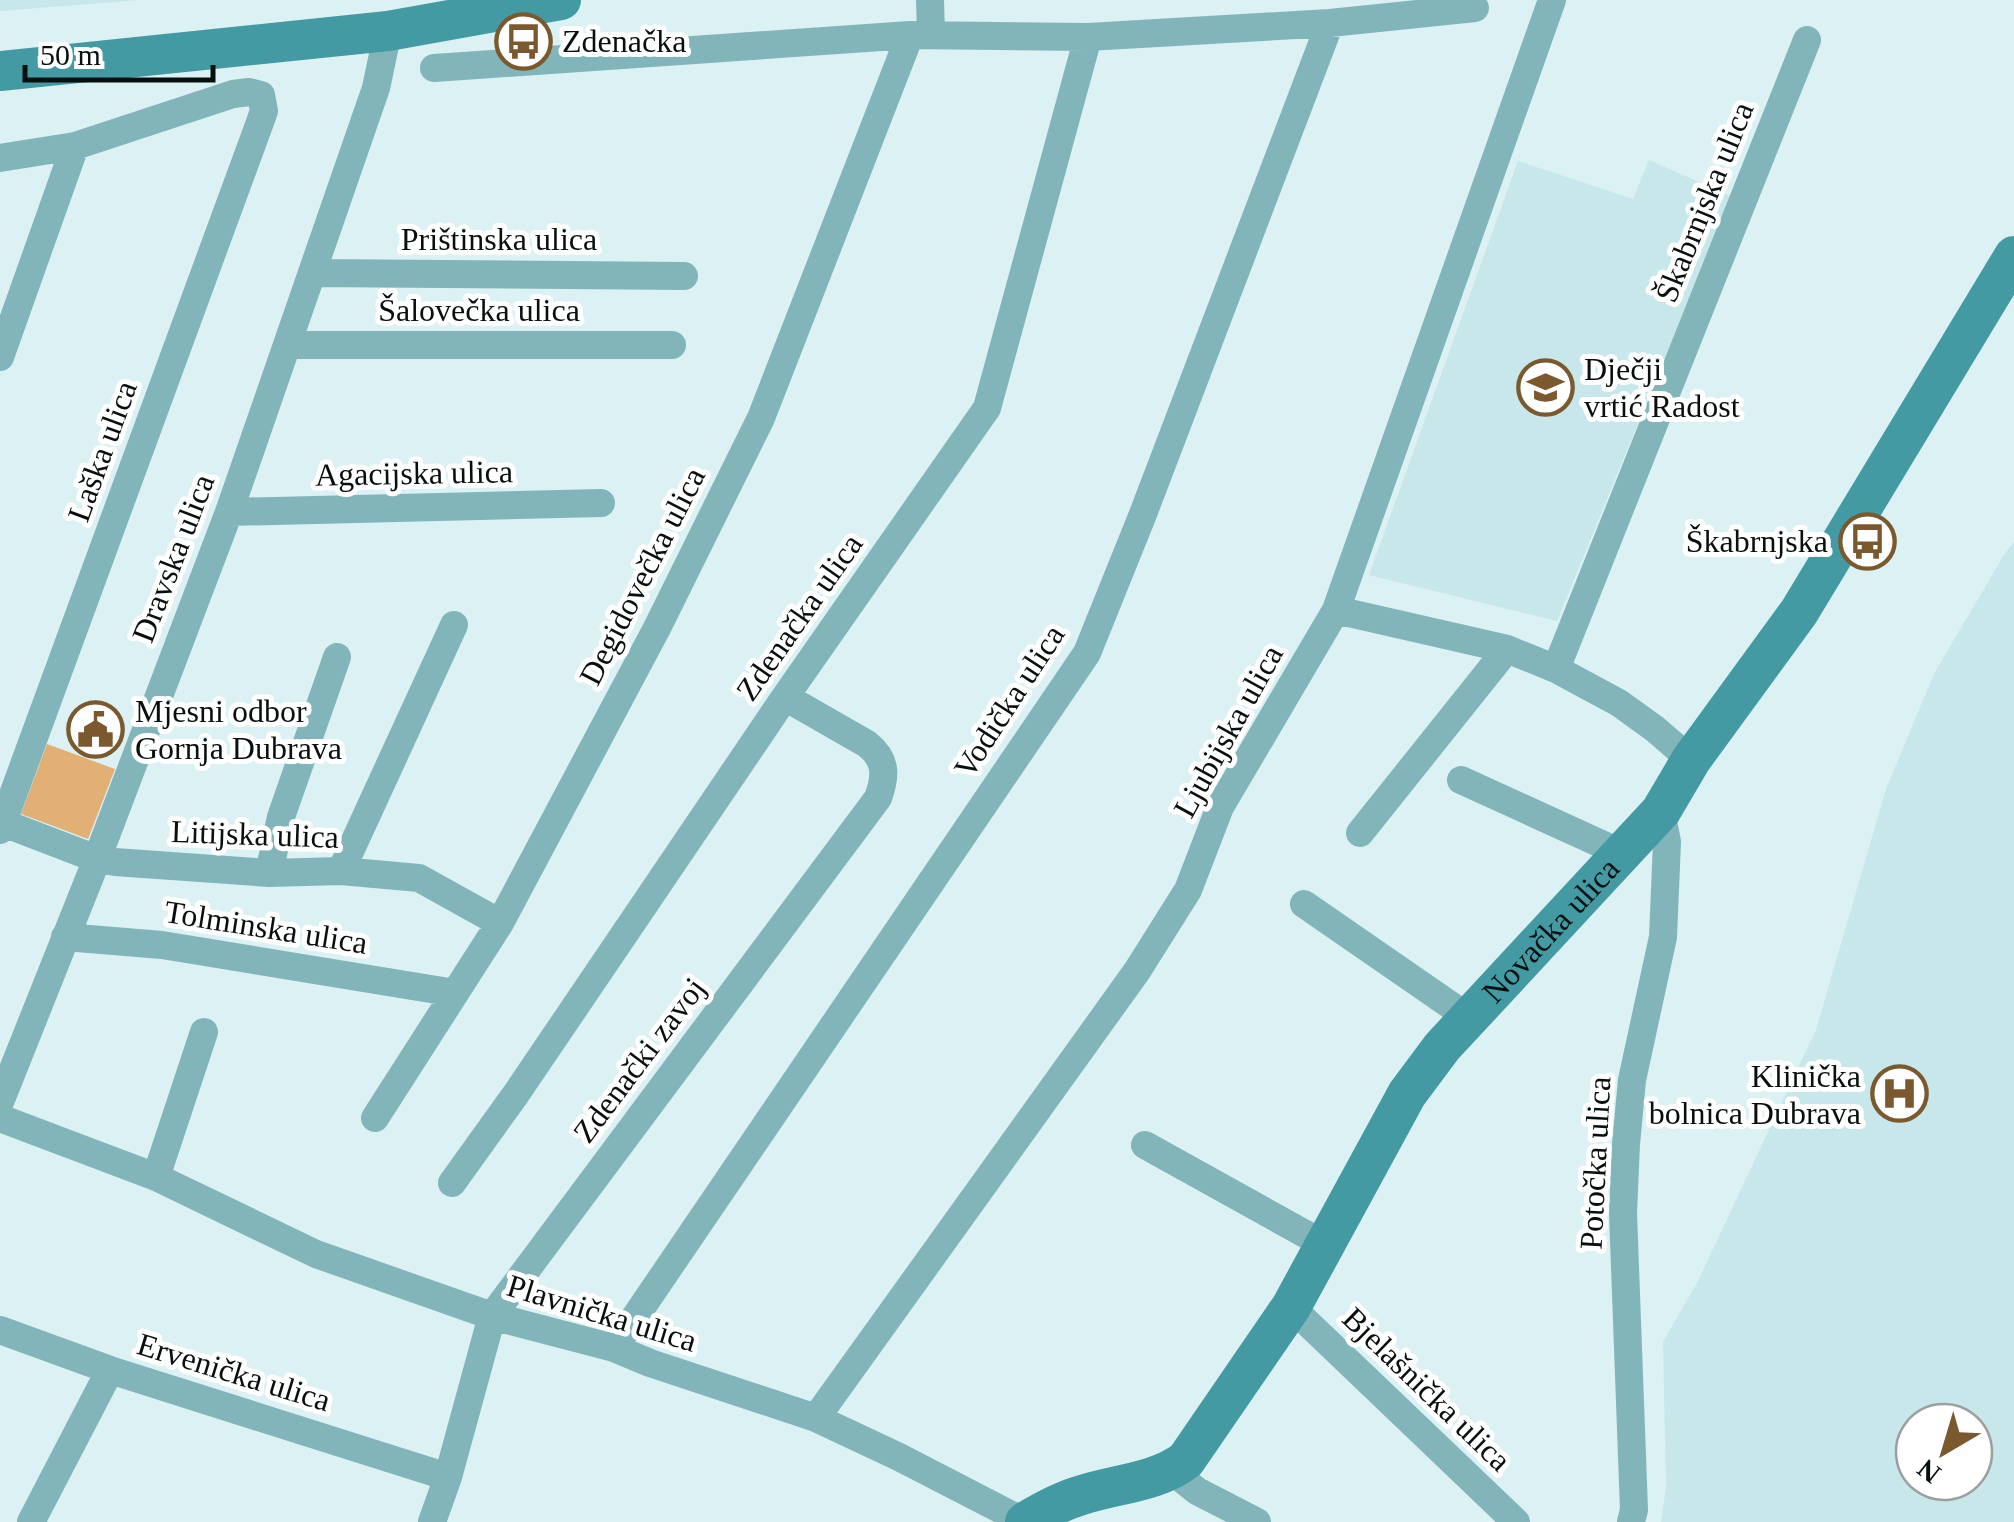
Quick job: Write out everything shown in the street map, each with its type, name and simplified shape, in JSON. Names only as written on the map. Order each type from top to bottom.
[{"type":"street","points":[[0,72],[388,31],[560,0]]},
{"type":"street","points":[[920,35],[930,0]]},
{"type":"street","name":"Ljubijska ulica","points":[[816,1418],[1138,971],[1188,890],[1220,807],[1336,610],[1552,0]]},
{"type":"street","points":[[434,68],[920,35],[1088,38],[1475,8]]},
{"type":"street","name":"Vodička ulica","points":[[614,1348],[1087,653],[1330,22]]},
{"type":"street","name":"Dravska ulica","points":[[0,1102],[228,512],[376,88],[388,31]]},
{"type":"street","name":"Degidovečka ulica","points":[[375,1118],[500,922],[657,628],[761,418],[920,35]]},
{"type":"street","name":"Zdenačka ulica","points":[[452,1182],[986,408],[1088,38]]},
{"type":"street","name":"Škabrnjska ulica","points":[[1556,669],[1807,40]]},
{"type":"street","name":"Laška ulica","points":[[1,826],[260,125],[264,112],[261,95],[233,94],[75,146]]},
{"type":"street","points":[[0,158],[75,146],[0,356]]},
{"type":"street","name":"Novačka ulica","points":[[1172,1471],[1186,1460],[1291,1307],[1407,1094],[1442,1047],[1661,811],[1691,760],[1800,612],[2014,256]]},
{"type":"street","name":"Prištinska ulica","points":[[313,273],[684,276]]},
{"type":"street","name":"Šalovečka ulica","points":[[287,345],[672,344]]},
{"type":"street","name":"Agacijska ulica","points":[[228,512],[602,503]]},
{"type":"street","points":[[1336,610],[1507,649],[1556,669],[1619,702],[1691,760]]},
{"type":"street","points":[[341,872],[454,625]]},
{"type":"street","points":[[1360,832],[1507,649]]},
{"type":"street","points":[[269,873],[282,817],[337,657]]},
{"type":"street","name":"Zdenački zavoj","points":[[432,1522],[492,1316],[878,798],[883,784],[879,753],[785,697]]},
{"type":"street","points":[[1461,780],[1610,848],[1618,857]]},
{"type":"street","name":"Potočka ulica","points":[[1632,1522],[1623,1212],[1632,1080],[1663,937],[1667,842],[1661,811]]},
{"type":"street","name":"Litijska ulica","points":[[1,826],[96,859],[269,873],[341,872],[419,878],[500,922]]},
{"type":"street","points":[[1304,904],[1470,1018]]},
{"type":"street","name":"Tolminska ulica","points":[[65,937],[162,945],[455,993]]},
{"type":"street","points":[[156,1177],[204,1032]]},
{"type":"street","name":"Plavnička ulica","points":[[0,1118],[156,1177],[316,1254],[492,1316],[614,1348],[816,1418],[1025,1522]]},
{"type":"street","points":[[1145,1146],[1324,1245]]},
{"type":"street","name":"Bjelašnička ulica","points":[[1291,1307],[1516,1522]]},
{"type":"street","name":"Ervenička ulica","points":[[0,1330],[110,1370],[448,1476]]},
{"type":"street","points":[[31,1522],[110,1370]]},
{"type":"street","points":[[1025,1522],[1048,1507],[1078,1496],[1172,1471],[1197,1491],[1257,1522]]},
{"type":"shaded area","points":[[0,0],[140,0],[0,11]]},
{"type":"shaded area","name":"Dječji vrtić Radost","points":[[1649,160],[1731,196],[1557,621],[1369,575],[1518,161],[1633,199]]},
{"type":"shaded area","name":"Klinička bolnica Dubrava","points":[[2014,542],[2014,1522],[1661,1522],[1666,1487],[1663,1342],[1698,1281],[1816,1030],[1886,789],[1934,674]]},
{"type":"shaded area","points":[[47,744],[115,769],[88,839],[21,814]]},
{"type":"place","name":"Zdenačka","points":[[523,41]]},
{"type":"place","name":"Dječji vrtić Radost","points":[[1545,387]]},
{"type":"place","name":"Škabrnjska","points":[[1867,541]]},
{"type":"place","name":"Mjesni odbor Gornja Dubrava","points":[[96,729]]},
{"type":"place","name":"Klinička bolnica Dubrava","points":[[1900,1094]]}]
